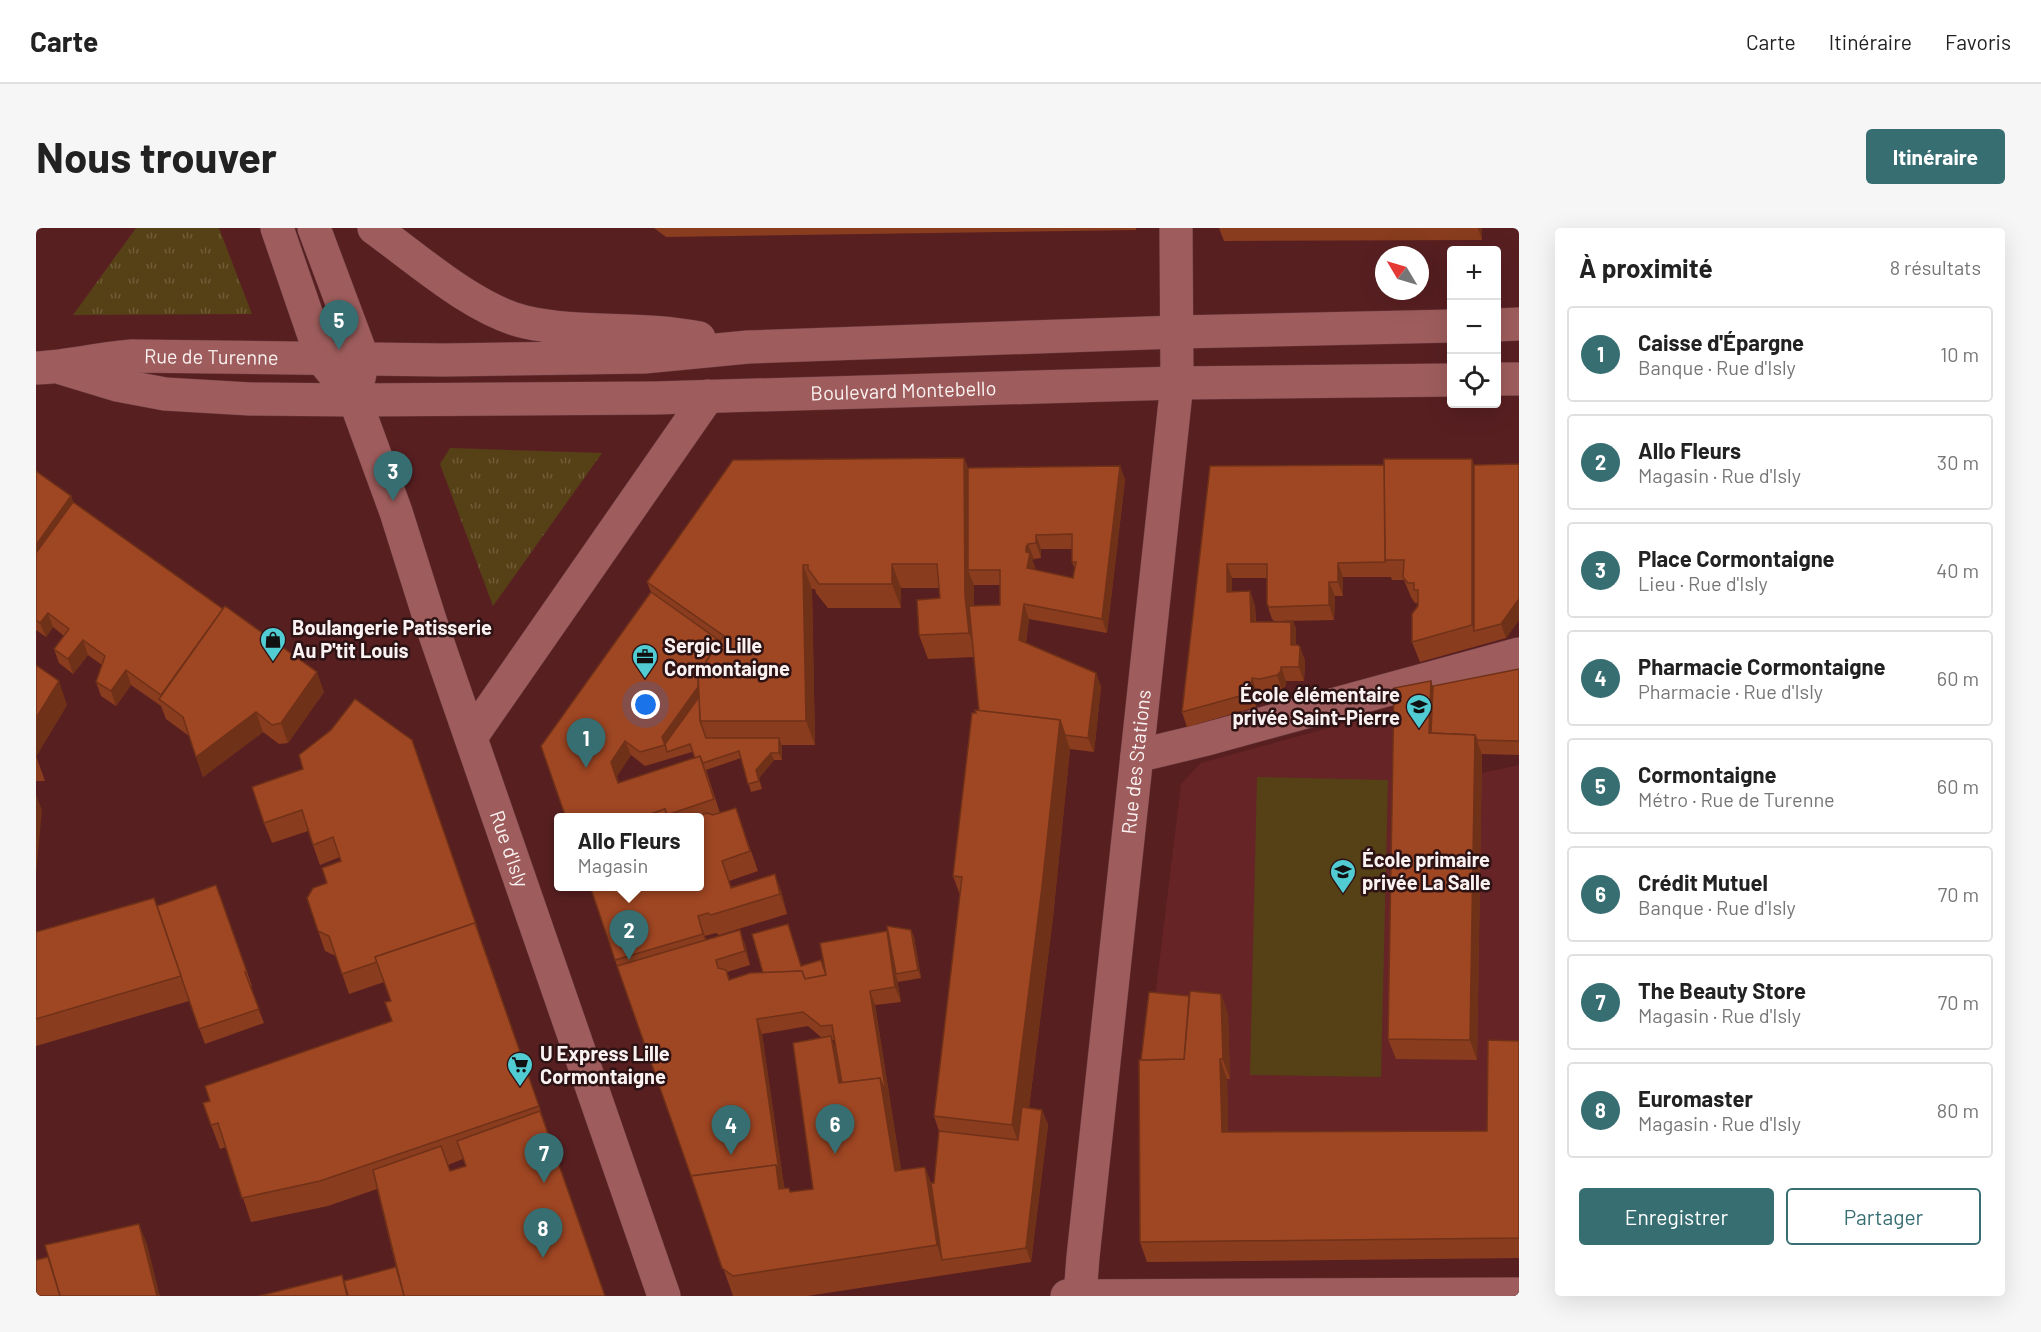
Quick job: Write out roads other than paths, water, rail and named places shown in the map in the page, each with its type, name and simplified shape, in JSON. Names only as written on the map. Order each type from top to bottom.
[{"type":"main road","points":[[277,228],[322,359],[356,400]]},
{"type":"main road","points":[[314,228],[363,359],[356,400]]},
{"type":"main road","points":[[374,228],[468,296],[524,322],[556,327],[686,335],[748,347]]},
{"type":"main road","name":"Rue des Stations","points":[[1074,1296],[1137,756],[1177,383],[1176,228]]},
{"type":"main road","points":[[1501,325],[1519,324]]},
{"type":"main road","points":[[363,359],[644,357],[748,347],[1177,332],[1447,326]]},
{"type":"main road","name":"Rue de Turenne","points":[[47,368],[107,357],[134,356],[363,359]]},
{"type":"main road","name":"Rue de Turenne","points":[[47,368],[157,393],[250,399],[356,400]]},
{"type":"main road","points":[[1501,379],[1519,379]]},
{"type":"main road","name":"Boulevard Montebello","points":[[356,400],[655,398],[1177,383],[1447,380]]},
{"type":"main road","points":[[471,737],[708,396]]},
{"type":"main road","name":"Rue d'Isly","points":[[356,400],[664,1296]]},
{"type":"main road","points":[[1137,756],[1519,654]]},
{"type":"main road","points":[[1074,1296],[1519,1294]]},
{"type":"place","name":"Cormontaigne","points":[[339,350]]},
{"type":"place","name":"Place Cormontaigne","points":[[393,501]]},
{"type":"place","name":"Boulangerie Patisserie Au P'tit Louis","points":[[273,663]]},
{"type":"place","name":"Sergic Lille Cormontaigne","points":[[645,680]]},
{"type":"place","name":"École élémentaire privée Saint-Pierre","points":[[1419,730]]},
{"type":"place","name":"Caisse d'Épargne","points":[[586,768]]},
{"type":"place","name":"École primaire privée La Salle","points":[[1343,895]]},
{"type":"place","name":"Allo Fleurs","points":[[629,960]]},
{"type":"place","name":"U Express Lille Cormontaigne","points":[[520,1088]]},
{"type":"place","name":"Crédit Mutuel","points":[[835,1154]]},
{"type":"place","name":"Pharmacie Cormontaigne","points":[[731,1155]]},
{"type":"place","name":"The Beauty Store","points":[[544,1183]]},
{"type":"place","name":"Euromaster","points":[[543,1258]]}]
